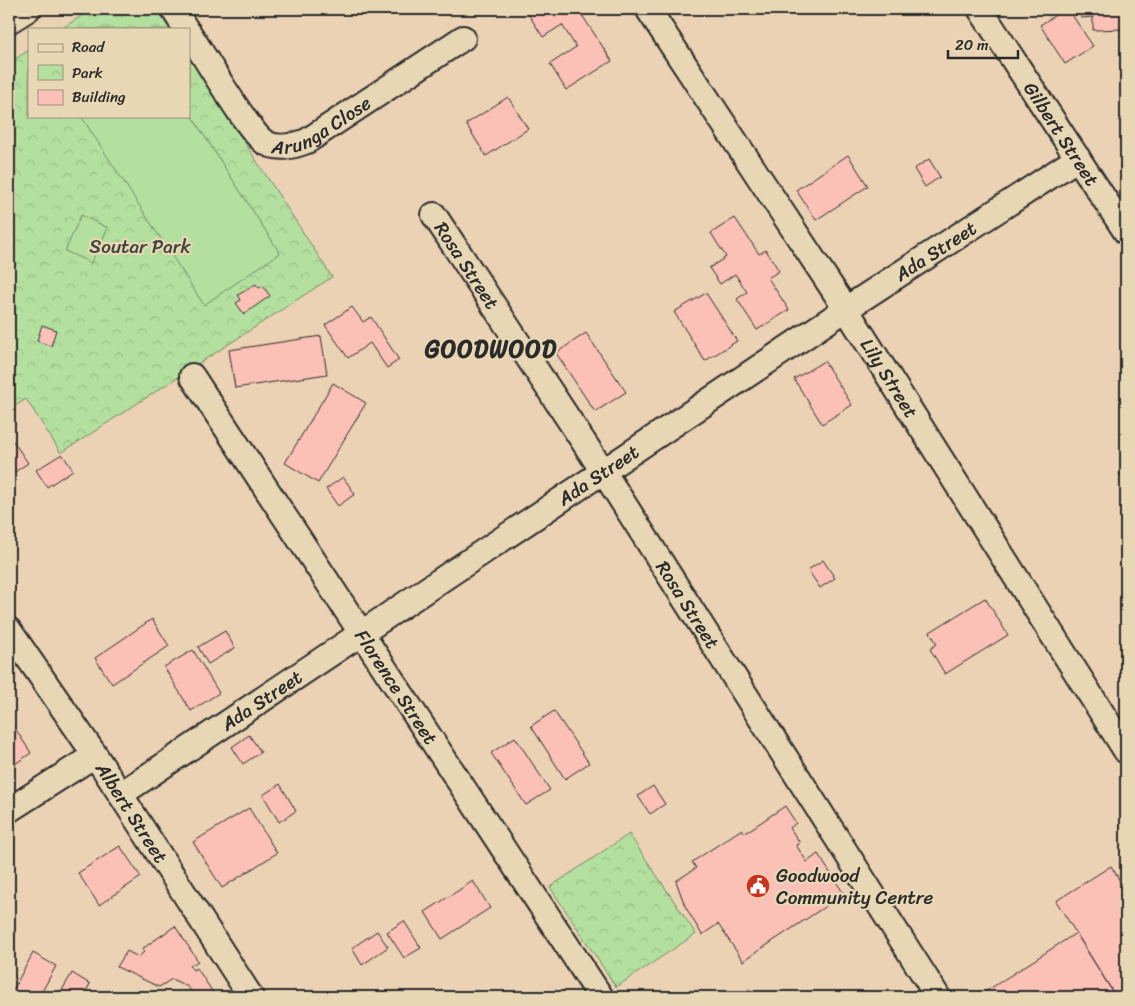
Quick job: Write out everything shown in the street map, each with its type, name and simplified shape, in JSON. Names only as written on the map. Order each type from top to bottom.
[{"type":"street","points":[[9,22],[28,9]]},
{"type":"street","points":[[173,9],[185,28]]},
{"type":"street","name":"Lily Street","points":[[648,9],[846,309],[1126,751]]},
{"type":"street","name":"Gilbert Street","points":[[980,9],[1126,232]]},
{"type":"street","name":"Arunga Close","points":[[190,35],[252,129],[265,143],[280,147],[294,146],[307,142],[462,38]]},
{"type":"street","name":"Ada Street","points":[[120,794],[846,309],[1078,158]]},
{"type":"street","name":"Rosa Street","points":[[434,215],[603,471],[938,997]]},
{"type":"street","name":"Florence Street","points":[[192,376],[601,997]]},
{"type":"street","name":"Albert Street","points":[[9,630],[120,794],[251,997]]},
{"type":"street","points":[[9,810],[94,755]]},
{"type":"green space","points":[[92,9],[157,9],[169,28],[63,28]]},
{"type":"green space","name":"Soutar Park","points":[[28,51],[28,118],[190,118],[190,59],[332,277],[61,453],[26,399],[9,410],[9,63]]},
{"type":"green space","points":[[190,114],[280,253],[204,305],[82,118],[190,118]]},
{"type":"green space","points":[[81,215],[108,228],[91,263],[65,251]]},
{"type":"green space","points":[[629,834],[696,934],[616,987],[550,887]]},
{"type":"building","points":[[525,9],[578,9],[612,61],[566,90],[550,64],[576,47],[562,25],[543,37]]},
{"type":"building","points":[[1068,9],[1093,46],[1065,64],[1040,25]]},
{"type":"building","points":[[1081,9],[1126,9],[1126,29],[1093,30],[1093,17],[1081,18]]},
{"type":"building","points":[[508,97],[528,129],[486,156],[466,124]]},
{"type":"building","points":[[848,155],[868,186],[816,220],[796,190]]},
{"type":"building","points":[[929,159],[940,177],[925,187],[914,169]]},
{"type":"building","points":[[735,218],[759,254],[766,250],[779,271],[768,278],[789,310],[757,330],[737,299],[747,292],[735,274],[720,284],[709,268],[726,257],[711,233]]},
{"type":"building","points":[[256,284],[259,288],[263,286],[270,296],[244,314],[236,303],[241,300],[238,295]]},
{"type":"building","points":[[706,293],[737,341],[705,361],[674,312]]},
{"type":"building","points":[[352,307],[363,322],[371,317],[399,360],[387,368],[370,343],[348,358],[325,325]]},
{"type":"building","points":[[42,325],[56,330],[51,346],[37,341]]},
{"type":"building","points":[[586,333],[626,392],[595,412],[556,353]]},
{"type":"building","points":[[321,336],[327,374],[235,388],[229,350]]},
{"type":"building","points":[[824,361],[852,405],[822,424],[794,379]]},
{"type":"building","points":[[333,383],[366,403],[318,483],[285,463]]},
{"type":"building","points":[[9,435],[28,463],[9,476]]},
{"type":"building","points":[[62,454],[73,470],[47,487],[36,470]]},
{"type":"building","points":[[1126,469],[1126,484],[1119,474]]},
{"type":"building","points":[[343,477],[355,494],[338,506],[326,489]]},
{"type":"building","points":[[823,560],[835,578],[820,588],[808,570]]},
{"type":"building","points":[[985,598],[1008,635],[945,674],[930,649],[937,644],[930,632]]},
{"type":"building","points":[[152,619],[169,646],[112,684],[95,658]]},
{"type":"building","points":[[225,631],[235,648],[208,664],[198,647]]},
{"type":"building","points":[[193,650],[219,693],[191,711],[164,667]]},
{"type":"building","points":[[554,711],[589,763],[565,779],[531,726]]},
{"type":"building","points":[[9,719],[31,753],[15,764],[9,755]]},
{"type":"building","points":[[249,735],[261,752],[243,764],[232,747]]},
{"type":"building","points":[[515,737],[550,790],[526,805],[491,753]]},
{"type":"building","points":[[280,784],[296,811],[279,822],[263,795]]},
{"type":"building","points":[[653,786],[665,804],[650,814],[638,796]]},
{"type":"building","name":"Goodwood Community Centre","points":[[785,806],[796,823],[790,828],[800,843],[796,845],[807,862],[818,854],[844,894],[743,961],[718,924],[702,935],[685,906],[676,881],[696,868],[692,862],[742,829],[745,833]]},
{"type":"building","points":[[249,808],[277,853],[222,888],[193,842]]},
{"type":"building","points":[[120,846],[141,877],[99,905],[78,873]]},
{"type":"building","points":[[1111,866],[1126,891],[1126,996],[1124,997],[1116,997],[1056,901]]},
{"type":"building","points":[[473,881],[490,908],[442,939],[425,912]]},
{"type":"building","points":[[404,921],[421,948],[404,958],[387,932]]},
{"type":"building","points":[[175,926],[198,961],[190,966],[193,970],[197,968],[216,997],[196,997],[188,987],[172,979],[159,987],[117,967],[127,951],[138,957],[144,952],[142,949]]},
{"type":"building","points":[[377,931],[388,947],[362,965],[352,948]]},
{"type":"building","points":[[1076,933],[1116,997],[977,997]]},
{"type":"building","points":[[33,953],[56,966],[39,997],[9,997]]},
{"type":"building","points":[[72,973],[90,984],[83,997],[58,997]]},
{"type":"place","name":"Goodwood Community Centre","points":[[758,886]]},
{"type":"district","name":"GOODWOOD","points":[[491,349]]}]
